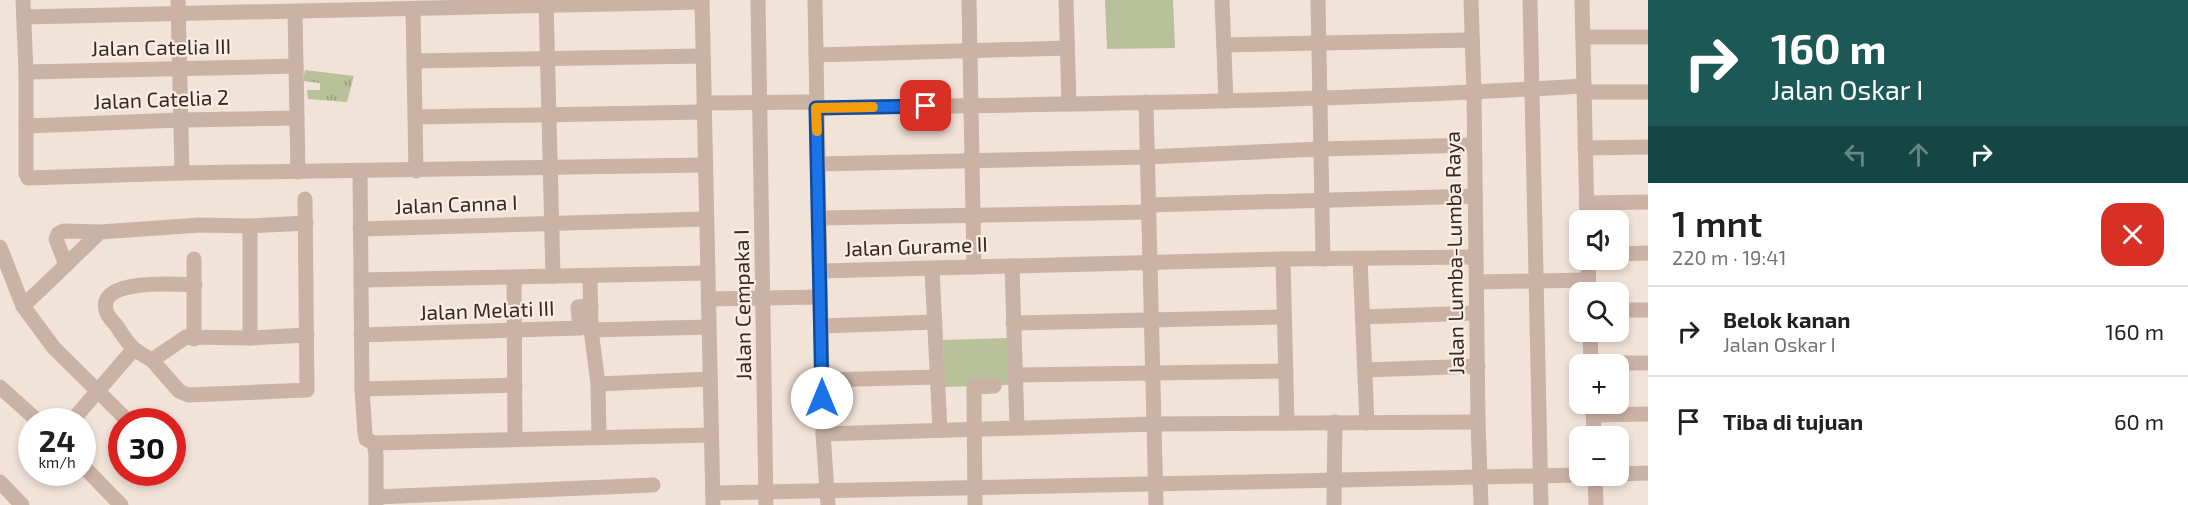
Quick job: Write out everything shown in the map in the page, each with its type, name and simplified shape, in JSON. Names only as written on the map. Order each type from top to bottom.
[{"type":"street","points":[[23,0],[27,126],[26,174],[28,178],[182,173],[704,165]]},
{"type":"street","name":"Jalan Cempaka I","points":[[758,0],[766,499]]},
{"type":"street","points":[[815,0],[823,434],[827,499]]},
{"type":"street","points":[[969,0],[974,267]]},
{"type":"street","points":[[1066,0],[1069,104]]},
{"type":"street","points":[[1222,0],[1226,100]]},
{"type":"street","points":[[1317,0],[1323,258]]},
{"type":"street","name":"Jalan Lumba-Lumba Raya","points":[[1471,0],[1481,505]]},
{"type":"street","points":[[1530,0],[1540,505]]},
{"type":"street","points":[[1582,0],[1586,210]]},
{"type":"street","points":[[24,18],[178,7],[295,12],[350,6],[413,10],[546,3],[702,1],[705,219],[713,499],[827,499],[975,488],[1569,475]]},
{"type":"street","points":[[546,3],[554,276]]},
{"type":"street","points":[[178,7],[182,173]]},
{"type":"street","points":[[413,10],[416,171]]},
{"type":"street","points":[[295,12],[298,172]]},
{"type":"street","points":[[1583,37],[1648,37]]},
{"type":"street","points":[[1224,45],[1472,40]]},
{"type":"street","points":[[816,55],[1067,48]]},
{"type":"street","points":[[414,61],[703,56]]},
{"type":"street","name":"Jalan Catelia III","points":[[26,72],[296,66]]},
{"type":"street","points":[[415,117],[549,115],[806,102],[816,108],[1320,98],[1531,89],[1648,92]]},
{"type":"street","points":[[1146,102],[1156,505]]},
{"type":"street","name":"Jalan Catelia 2","points":[[27,126],[297,118]]},
{"type":"street","points":[[817,164],[1147,157],[1474,145]]},
{"type":"street","points":[[1585,148],[1648,147]]},
{"type":"street","points":[[360,171],[362,389],[366,439],[374,443],[711,435]]},
{"type":"street","points":[[819,218],[1149,209],[1322,199],[1475,196]]},
{"type":"street","points":[[195,285],[126,286],[112,291],[105,302],[106,311],[133,351],[152,360],[179,391],[188,395],[307,390],[305,199]]},
{"type":"street","points":[[1586,203],[1648,201]]},
{"type":"street","name":"Jalan Canna I","points":[[360,229],[705,219]]},
{"type":"street","points":[[66,265],[56,239],[58,234],[64,231],[100,232],[200,225],[250,226],[306,223]]},
{"type":"street","points":[[250,226],[250,338]]},
{"type":"street","points":[[23,306],[100,232]]},
{"type":"street","points":[[0,247],[3,260],[23,306],[54,348],[116,408]]},
{"type":"street","points":[[1629,254],[1648,254]]},
{"type":"street","name":"Jalan Gurame II","points":[[820,271],[1323,258],[1476,257]]},
{"type":"street","points":[[194,259],[194,339]]},
{"type":"street","points":[[1283,259],[1287,423]]},
{"type":"street","points":[[1360,259],[1367,423]]},
{"type":"street","points":[[1012,266],[1017,427]]},
{"type":"street","points":[[932,269],[940,430]]},
{"type":"street","points":[[361,280],[707,273]]},
{"type":"street","points":[[590,276],[591,330],[598,384],[599,436]]},
{"type":"street","points":[[514,277],[516,439]]},
{"type":"street","points":[[1477,282],[1536,280],[1569,284]]},
{"type":"street","points":[[708,299],[820,297]]},
{"type":"street","name":"Jalan Melati III","points":[[361,335],[514,332],[580,328],[578,307],[591,306]]},
{"type":"street","points":[[1629,310],[1648,310]]},
{"type":"street","points":[[1362,317],[1477,313]]},
{"type":"street","points":[[1013,323],[1284,317]]},
{"type":"street","points":[[822,326],[935,322]]},
{"type":"street","points":[[591,330],[708,327]]},
{"type":"street","points":[[152,360],[183,338],[307,335]]},
{"type":"street","points":[[83,408],[133,351]]},
{"type":"street","points":[[1629,363],[1648,363]]},
{"type":"street","points":[[1365,370],[1478,366]]},
{"type":"street","points":[[1015,375],[1286,371]]},
{"type":"street","points":[[822,380],[937,376]]},
{"type":"street","points":[[598,384],[710,379]]},
{"type":"street","points":[[362,389],[515,385]]},
{"type":"street","points":[[975,505],[974,389],[994,386]]},
{"type":"street","points":[[0,387],[23,408]]},
{"type":"street","points":[[1629,412],[1648,414]]},
{"type":"street","points":[[1334,505],[1335,422]]},
{"type":"street","points":[[823,434],[1154,424],[1478,422]]},
{"type":"street","points":[[374,443],[376,501],[653,485]]},
{"type":"street","points":[[1629,474],[1648,473]]},
{"type":"street","points":[[96,479],[121,505]]},
{"type":"street","points":[[0,482],[22,505]]},
{"type":"street","points":[[1595,486],[1596,505]]},
{"type":"green space","points":[[1105,0],[1173,0],[1175,48],[1107,49]]},
{"type":"green space","points":[[305,70],[354,76],[347,102],[308,99],[307,90],[320,90],[320,83],[303,81]]},
{"type":"green space","points":[[1007,338],[1009,385],[945,387],[943,340]]},
{"type":"slow traffic","points":[[817,131],[816,108],[873,107]]},
{"type":"route","points":[[822,398],[816,108],[926,106]]}]
